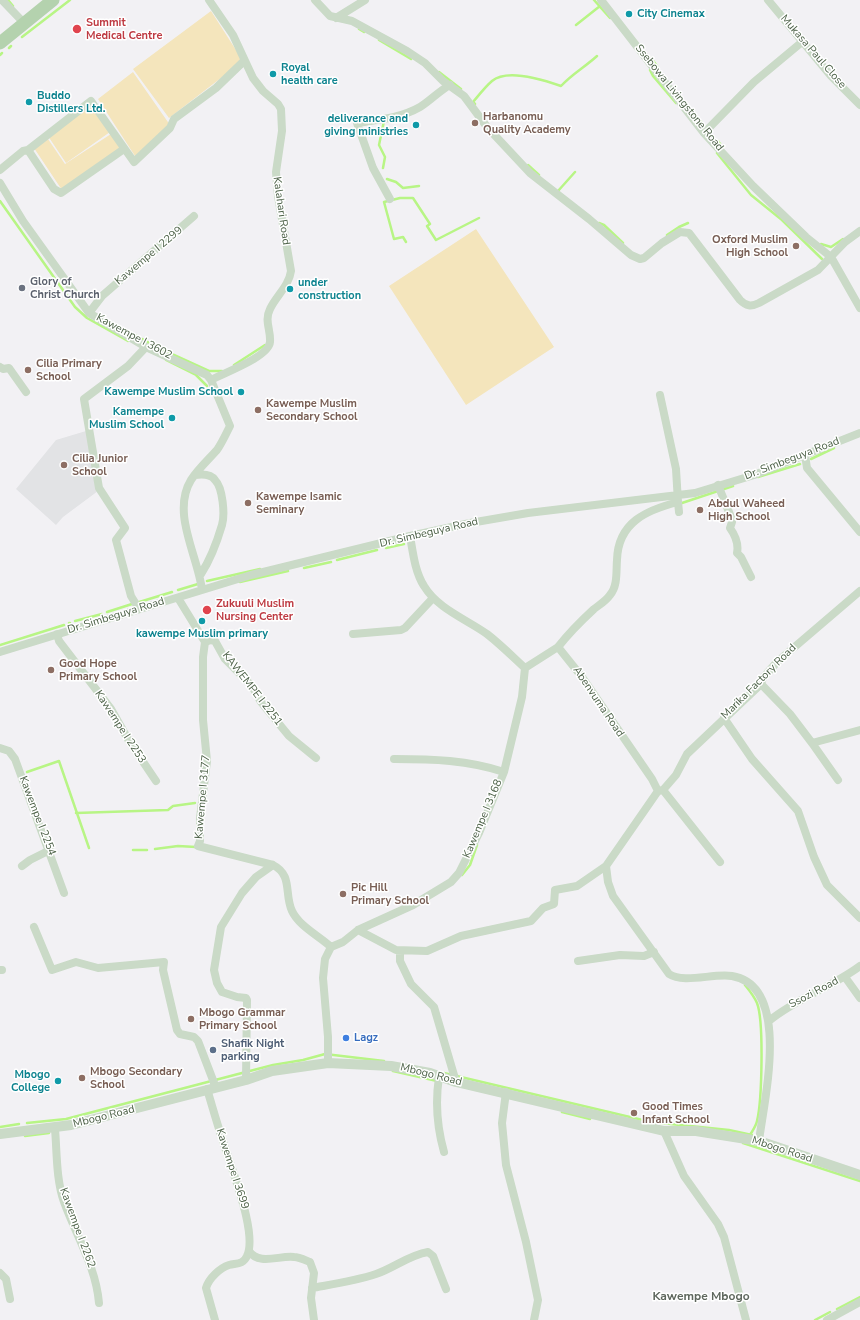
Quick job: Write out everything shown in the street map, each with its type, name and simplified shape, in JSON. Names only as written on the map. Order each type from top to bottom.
[{"type":"main road","points":[[0,43],[53,0]]},
{"type":"street","points":[[2,0],[24,23]]},
{"type":"street","name":"Kalahari Road","points":[[209,0],[233,35],[253,78],[263,92],[278,104],[281,109],[282,131],[276,172],[278,196],[291,272],[288,281],[269,311],[266,322],[270,342],[267,349],[234,370],[212,380]]},
{"type":"street","points":[[315,0],[330,16],[352,21],[407,51],[425,63],[464,96],[487,127],[530,173],[636,258],[644,258],[662,243],[680,232],[689,233],[740,300],[750,306],[759,303],[812,274],[845,242],[860,231]]},
{"type":"street","points":[[336,18],[365,0]]},
{"type":"street","name":"Ssebowa Livingstone Road","points":[[601,0],[704,133],[753,186],[806,237],[831,257]]},
{"type":"street","name":"Mukasa Paul Close","points":[[768,0],[831,76],[859,104]]},
{"type":"street","points":[[704,133],[754,82],[802,42]]},
{"type":"street","points":[[0,170],[16,156],[28,150],[91,101],[134,162],[170,128],[174,119],[216,88],[244,61]]},
{"type":"street","points":[[390,199],[373,168],[357,123],[392,118],[409,112],[420,107],[450,85]]},
{"type":"street","points":[[28,150],[54,189],[61,193],[124,149]]},
{"type":"street","name":"Kawempe I 3602","points":[[0,183],[23,220],[89,313],[146,347],[207,374],[212,380]]},
{"type":"street","name":"Kawempe I 2299","points":[[89,313],[102,296],[194,216]]},
{"type":"street","points":[[831,257],[860,308]]},
{"type":"street","points":[[139,609],[131,596],[116,540],[125,528],[99,488],[84,399],[128,366],[146,347]]},
{"type":"street","points":[[0,367],[3,369],[9,368],[26,392]]},
{"type":"street","points":[[202,590],[201,574],[185,528],[186,496],[190,482],[195,474],[218,448],[230,426],[212,380]]},
{"type":"street","points":[[660,395],[676,469],[679,512]]},
{"type":"street","name":"Dr. Simbeguya Road","points":[[0,652],[251,576],[410,536],[470,523],[528,513],[677,498],[754,475],[860,433]]},
{"type":"street","points":[[805,455],[807,468],[860,532]]},
{"type":"street","points":[[195,474],[208,475],[216,480],[221,493],[223,508],[222,524],[208,564],[201,574]]},
{"type":"street","points":[[718,485],[731,517],[732,522],[730,528],[738,546],[737,553],[741,557],[751,577]]},
{"type":"street","points":[[410,536],[416,568],[423,586],[434,598],[468,623],[486,633],[525,668],[558,647],[573,628],[610,595],[615,584],[617,557],[620,544],[625,532],[634,520],[677,498]]},
{"type":"street","name":"Marika Factory Road","points":[[606,866],[660,790],[676,775],[686,754],[761,684],[777,662],[860,591]]},
{"type":"street","points":[[178,598],[205,642]]},
{"type":"street","points":[[353,634],[401,630],[405,628],[434,598]]},
{"type":"street","name":"Kawempe I 2253","points":[[57,634],[58,641],[111,709],[129,741],[156,781]]},
{"type":"street","name":"KAWEMPE I 2251","points":[[205,642],[211,640],[215,641],[225,659],[252,686],[261,702],[289,736],[316,758]]},
{"type":"street","name":"Kawempe I 3177","points":[[205,642],[203,657],[203,720],[207,761],[200,818],[200,841],[198,846],[273,865]]},
{"type":"street","name":"Abenvuma Road","points":[[558,647],[582,676],[660,790],[720,862]]},
{"type":"street","name":"Kawempe I 3168","points":[[330,947],[343,942],[358,930],[413,905],[451,882],[459,873],[479,833],[504,772],[522,697],[525,668]]},
{"type":"street","points":[[761,684],[790,714],[838,780]]},
{"type":"street","points":[[724,718],[752,759],[798,811],[814,856],[827,885],[860,918]]},
{"type":"street","points":[[812,743],[860,730]]},
{"type":"street","name":"Kawempe I 2254","points":[[0,748],[9,751],[15,759],[50,850],[64,893]]},
{"type":"street","points":[[394,759],[436,759],[473,764],[504,772]]},
{"type":"street","points":[[22,866],[30,860],[50,850]]},
{"type":"street","points":[[246,1080],[247,1000],[246,998],[237,997],[222,992],[217,983],[214,970],[220,932],[225,920],[242,892],[256,877],[273,865],[282,872],[287,879],[289,900],[294,915],[330,947],[325,959],[323,978],[328,1031],[328,1063]]},
{"type":"street","points":[[358,930],[392,949],[400,951],[426,951],[461,936],[531,921],[543,908],[554,904],[555,890],[577,886],[606,866],[608,882],[613,896],[664,968],[674,977],[731,976],[751,984],[759,993],[769,1021],[769,1060],[758,1140]]},
{"type":"street","name":"Kawempe I 3699","points":[[34,927],[52,970],[76,962],[98,968],[164,962],[163,970],[177,1030],[180,1034],[194,1037],[198,1041],[245,1207],[249,1251]]},
{"type":"street","points":[[400,951],[400,961],[411,984],[434,1007],[456,1082]]},
{"type":"street","points":[[578,960],[620,955],[644,956],[654,952]]},
{"type":"street","name":"Ssozi Road","points":[[769,1021],[794,1004],[845,977],[860,966]]},
{"type":"street","points":[[845,977],[860,998]]},
{"type":"street","name":"Mbogo Road","points":[[0,1134],[55,1129],[246,1080],[272,1071],[328,1063],[391,1066],[430,1073],[439,1080],[506,1092],[664,1131],[696,1131],[758,1140],[860,1175]]},
{"type":"street","points":[[439,1080],[437,1111],[439,1132],[444,1152]]},
{"type":"street","points":[[506,1092],[502,1110],[505,1154],[538,1300],[534,1320]]},
{"type":"street","name":"Kawempe I 2262","points":[[55,1129],[60,1189],[98,1286],[99,1303]]},
{"type":"street","points":[[664,1131],[684,1176],[718,1224],[724,1237],[746,1320]]},
{"type":"street","points":[[215,1320],[206,1288],[208,1283],[212,1277],[229,1265],[239,1264],[247,1258],[249,1251],[261,1258],[295,1257],[310,1262],[314,1273],[312,1288],[314,1320]]},
{"type":"street","points":[[312,1288],[350,1281],[376,1274],[410,1257],[428,1252],[433,1256],[446,1289]]},
{"type":"street","points":[[0,1273],[6,1279],[10,1299]]},
{"type":"street","points":[[827,1320],[839,1317],[860,1302]]},
{"type":"shaded area","points":[[211,11],[243,61],[169,118],[133,69]]},
{"type":"shaded area","points":[[133,72],[170,125],[135,156],[98,99]]},
{"type":"shaded area","points":[[92,106],[110,132],[66,163],[48,136]]},
{"type":"shaded area","points":[[111,134],[121,149],[62,190],[34,148],[48,139],[65,164]]},
{"type":"shaded area","points":[[476,229],[554,347],[466,405],[389,286]]},
{"type":"shaded area","name":"Cilia Junior School","points":[[86,431],[98,491],[63,517],[56,525],[16,489],[56,440]]},
{"type":"waterway","points":[[8,0],[13,6]]},
{"type":"waterway","points":[[22,37],[70,0]]},
{"type":"waterway","points":[[594,0],[610,18]]},
{"type":"waterway","points":[[576,25],[600,6]]},
{"type":"waterway","points":[[359,29],[364,32]]},
{"type":"waterway","points":[[379,40],[411,59]]},
{"type":"waterway","points":[[475,104],[473,102],[482,91],[492,81],[499,77],[507,75],[526,76],[561,86],[597,56]]},
{"type":"waterway","points":[[651,58],[657,66]]},
{"type":"waterway","points":[[650,70],[653,76],[676,103]]},
{"type":"waterway","points":[[439,72],[461,89]]},
{"type":"waterway","points":[[696,116],[702,123]]},
{"type":"waterway","points":[[383,168],[385,157],[379,145],[384,121]]},
{"type":"waterway","points":[[718,141],[722,147]]},
{"type":"waterway","points":[[717,153],[751,195],[782,220],[822,259]]},
{"type":"waterway","points":[[528,165],[539,175]]},
{"type":"waterway","points":[[558,191],[575,172]]},
{"type":"waterway","points":[[387,179],[396,182],[403,188],[419,186]]},
{"type":"waterway","points":[[406,242],[403,237],[394,239],[384,202],[400,198],[413,198],[430,224],[427,226],[436,240],[479,218]]},
{"type":"waterway","points":[[0,201],[75,307],[87,318],[128,341]]},
{"type":"waterway","points":[[599,223],[604,225],[623,243]]},
{"type":"waterway","points":[[667,235],[688,223]]},
{"type":"waterway","points":[[821,244],[831,247],[843,239]]},
{"type":"waterway","points":[[124,329],[155,346]]},
{"type":"waterway","points":[[234,365],[265,345]]},
{"type":"waterway","points":[[163,350],[209,371],[222,371]]},
{"type":"waterway","points":[[166,360],[196,375],[207,386]]},
{"type":"waterway","points":[[811,459],[834,448]]},
{"type":"waterway","points":[[758,477],[800,464]]},
{"type":"waterway","points":[[682,503],[733,486]]},
{"type":"waterway","points":[[386,548],[404,544]]},
{"type":"waterway","points":[[337,560],[377,550]]},
{"type":"waterway","points":[[304,568],[331,562]]},
{"type":"waterway","points":[[207,581],[260,569]]},
{"type":"waterway","points":[[240,582],[288,571]]},
{"type":"waterway","points":[[178,590],[198,584]]},
{"type":"waterway","points":[[136,603],[172,592]]},
{"type":"waterway","points":[[107,612],[132,604]]},
{"type":"waterway","points":[[75,621],[102,614]]},
{"type":"waterway","points":[[0,645],[64,625]]},
{"type":"waterway","points":[[27,772],[59,761],[89,848]]},
{"type":"waterway","points":[[76,813],[168,810],[173,806],[195,803]]},
{"type":"waterway","points":[[462,875],[470,865],[477,845]]},
{"type":"waterway","points":[[155,849],[178,846],[196,847]]},
{"type":"waterway","points":[[133,850],[147,850]]},
{"type":"waterway","points":[[745,985],[757,1003],[761,1026],[761,1080],[759,1111],[756,1125],[750,1135]]},
{"type":"waterway","points":[[27,1123],[66,1119],[273,1065],[303,1060],[325,1054],[384,1061]]},
{"type":"waterway","points":[[393,1071],[437,1081]]},
{"type":"waterway","points":[[444,1073],[651,1122],[729,1130],[752,1135]]},
{"type":"waterway","points":[[562,1112],[590,1119]]},
{"type":"waterway","points":[[0,1127],[19,1124]]},
{"type":"waterway","points":[[25,1136],[49,1133]]},
{"type":"waterway","points":[[743,1143],[860,1181]]},
{"type":"waterway","points":[[837,1309],[860,1297]]},
{"type":"waterway","points":[[815,1320],[830,1312]]},
{"type":"place","name":"City Cinemax","points":[[629,14]]},
{"type":"place","name":"Summit Medical Centre","points":[[77,29]]},
{"type":"place","name":"Royal health care","points":[[273,74]]},
{"type":"place","name":"Buddo Distillers Ltd.","points":[[29,102]]},
{"type":"place","name":"Harbanomu Quality Academy","points":[[475,123]]},
{"type":"place","name":"deliverance and giving ministries","points":[[416,125]]},
{"type":"place","name":"Oxford Muslim High School","points":[[796,246]]},
{"type":"place","name":"Glory of Christ Church","points":[[22,288]]},
{"type":"place","name":"under construction","points":[[290,289]]},
{"type":"place","name":"Cilia Primary School","points":[[28,370]]},
{"type":"place","name":"Kawempe Muslim School","points":[[241,392]]},
{"type":"place","name":"Kawempe Muslim Secondary School","points":[[258,410]]},
{"type":"place","name":"Kamempe Muslim School","points":[[172,418]]},
{"type":"place","name":"Cilia Junior School","points":[[64,465]]},
{"type":"place","name":"Kawempe Isamic Seminary","points":[[248,503]]},
{"type":"place","name":"Abdul Waheed High School","points":[[700,510]]},
{"type":"place","name":"Zukuuli Muslim Nursing Center","points":[[207,610]]},
{"type":"place","name":"kawempe Muslim primary","points":[[202,621]]},
{"type":"place","name":"Good Hope Primary School","points":[[51,670]]},
{"type":"place","name":"Pic Hill Primary School","points":[[343,894]]},
{"type":"place","name":"Mbogo Grammar Primary School","points":[[191,1019]]},
{"type":"place","name":"Lagz","points":[[346,1038]]},
{"type":"place","name":"Shafik Night parking","points":[[213,1050]]},
{"type":"place","name":"Mbogo Secondary School","points":[[82,1078]]},
{"type":"place","name":"Mbogo College","points":[[58,1081]]},
{"type":"place","name":"Good Times Infant School","points":[[634,1113]]},
{"type":"district","name":"Kawempe Mbogo","points":[[701,1297]]}]
